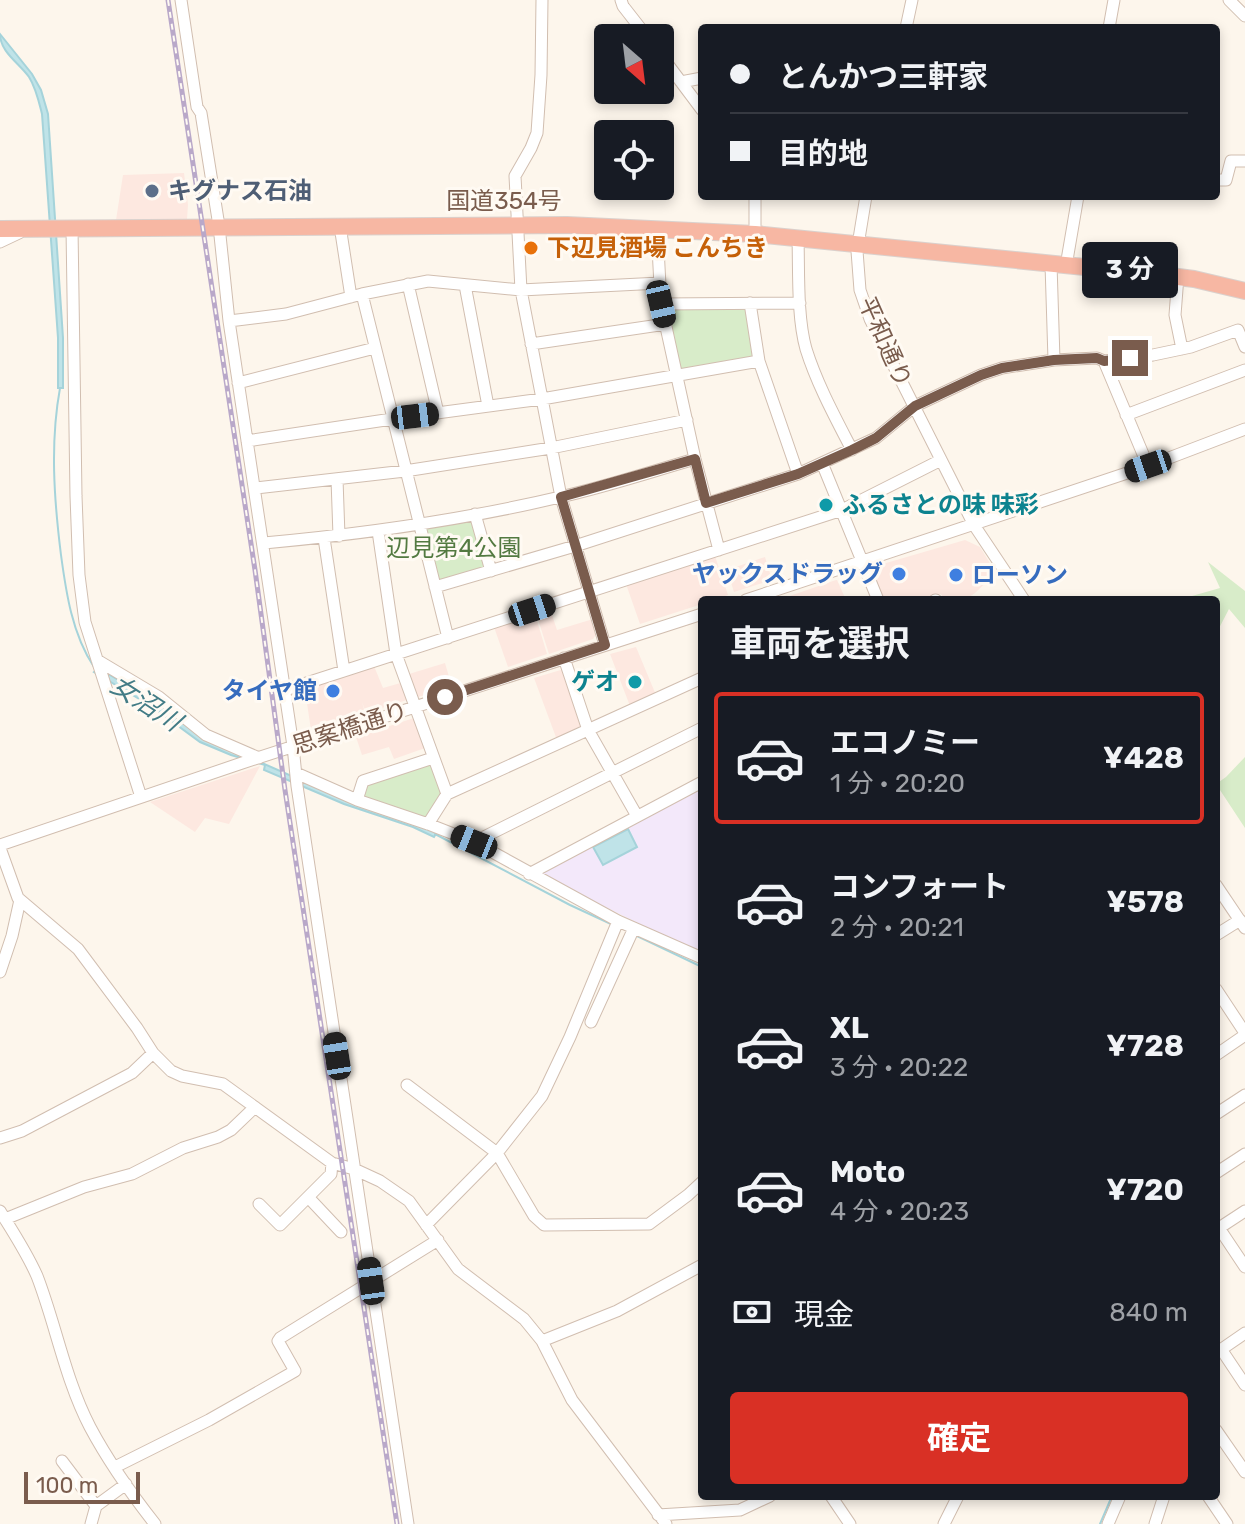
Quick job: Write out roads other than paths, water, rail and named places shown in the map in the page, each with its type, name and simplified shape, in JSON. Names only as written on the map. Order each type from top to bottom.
[{"type":"highway","name":"国道354号","points":[[0,229],[519,225],[657,229],[755,234],[1178,276],[1245,291]]},
{"type":"street","points":[[181,0],[219,226],[238,383],[408,1524]]},
{"type":"street","points":[[542,0],[537,133],[515,176],[521,290],[561,497],[605,645]]},
{"type":"street","points":[[621,0],[637,24]]},
{"type":"street","points":[[907,24],[912,0]]},
{"type":"street","points":[[1110,24],[1114,0]]},
{"type":"street","points":[[1229,0],[1245,16]]},
{"type":"street","points":[[674,73],[698,105]]},
{"type":"street","points":[[681,82],[698,79]]},
{"type":"street","points":[[1220,180],[1226,180],[1231,161],[1245,161]]},
{"type":"street","points":[[755,200],[755,234]]},
{"type":"street","name":"平和通り","points":[[865,200],[857,251],[860,290],[870,319],[974,525],[1021,596]]},
{"type":"street","points":[[1054,360],[1058,265],[1077,200]]},
{"type":"street","points":[[340,226],[357,295],[375,348],[448,638]]},
{"type":"street","points":[[59,228],[79,575],[85,622],[141,797]]},
{"type":"street","points":[[0,242],[22,229]]},
{"type":"street","points":[[657,229],[661,304],[695,459],[719,550]]},
{"type":"street","points":[[798,238],[800,303],[806,348],[852,450]]},
{"type":"street","points":[[1178,276],[1175,315],[1182,349]]},
{"type":"street","points":[[229,321],[286,314],[357,295],[428,281],[521,290],[660,283]]},
{"type":"street","points":[[408,284],[438,413]]},
{"type":"street","points":[[465,285],[488,406]]},
{"type":"street","points":[[750,303],[759,361],[798,474]]},
{"type":"street","points":[[661,304],[800,303]]},
{"type":"street","points":[[531,344],[666,324]]},
{"type":"street","points":[[435,587],[575,546],[798,474],[876,438],[915,406],[1002,368],[1054,360],[1097,358],[1104,361],[1153,355],[1182,349],[1238,330],[1245,347]]},
{"type":"street","points":[[238,383],[375,348]]},
{"type":"street","points":[[247,441],[542,399],[759,361]]},
{"type":"street","points":[[1104,361],[1148,466]]},
{"type":"street","points":[[1126,415],[1245,370]]},
{"type":"street","points":[[256,488],[405,471],[551,448],[687,420]]},
{"type":"street","points":[[758,596],[1148,466],[1245,429]]},
{"type":"street","points":[[264,543],[378,531],[475,514],[561,497],[695,459]]},
{"type":"street","points":[[285,690],[842,510],[941,460]]},
{"type":"street","points":[[822,463],[876,596]]},
{"type":"street","points":[[337,479],[339,536]]},
{"type":"street","points":[[475,514],[491,571]]},
{"type":"street","points":[[378,531],[396,654],[447,794]]},
{"type":"street","points":[[324,538],[344,671]]},
{"type":"street","name":"思案橋通り","points":[[0,846],[293,746],[698,615]]},
{"type":"street","points":[[564,658],[588,730],[637,816]]},
{"type":"street","points":[[98,664],[159,697],[206,735],[257,758]]},
{"type":"street","points":[[428,824],[447,794],[698,680]]},
{"type":"street","points":[[474,842],[698,730]]},
{"type":"street","points":[[357,800],[363,781],[433,758]]},
{"type":"street","points":[[297,779],[474,842],[618,921],[698,955]]},
{"type":"street","points":[[529,874],[698,784]]},
{"type":"street","points":[[0,846],[20,900],[78,949],[153,1053],[171,1071],[223,1084],[332,1163],[380,1181],[409,1201],[458,1269],[524,1319],[542,1341],[572,1400],[662,1520],[740,1510],[761,1500]]},
{"type":"street","points":[[1220,891],[1242,924],[1220,933]]},
{"type":"street","points":[[0,972],[20,900]]},
{"type":"street","points":[[426,1225],[497,1153],[542,1096],[618,921]]},
{"type":"street","points":[[591,1022],[634,928]]},
{"type":"street","points":[[594,979],[607,985]]},
{"type":"street","points":[[1220,995],[1245,1034],[1220,1052]]},
{"type":"street","points":[[0,1138],[35,1124],[132,1073],[153,1053]]},
{"type":"street","points":[[407,1085],[497,1153],[534,1216],[544,1225],[649,1224],[698,1186]]},
{"type":"street","points":[[1220,1111],[1245,1095]]},
{"type":"street","points":[[155,1524],[90,1426],[71,1380],[36,1274],[2,1215],[132,1174],[183,1148],[231,1130],[255,1107]]},
{"type":"street","points":[[1220,1170],[1245,1154]]},
{"type":"street","points":[[259,1204],[280,1225],[331,1174],[332,1163]]},
{"type":"street","points":[[308,1197],[341,1232]]},
{"type":"street","points":[[1220,1228],[1245,1211]]},
{"type":"street","points":[[1220,1232],[1245,1267]]},
{"type":"street","points":[[115,1467],[209,1420],[295,1371],[278,1341],[280,1338],[438,1240]]},
{"type":"street","points":[[542,1341],[617,1311],[698,1267]]},
{"type":"street","points":[[1220,1350],[1245,1333]]},
{"type":"street","points":[[1220,1354],[1245,1385]]},
{"type":"street","points":[[1220,1436],[1245,1472]]},
{"type":"street","points":[[62,1461],[96,1506]]},
{"type":"street","points":[[91,1524],[96,1506],[126,1484]]},
{"type":"street","points":[[834,1500],[850,1524]]},
{"type":"street","points":[[944,1524],[956,1500]]},
{"type":"street","points":[[1108,1524],[1118,1500]]},
{"type":"street","points":[[1155,1524],[1163,1500]]},
{"type":"street","points":[[1211,1500],[1226,1524]]},
{"type":"street","points":[[711,1512],[717,1524]]},
{"type":"water","points":[[0,34],[32,74],[41,90],[48,114],[63,338],[63,388],[58,388],[58,338],[42,114],[31,81],[7,52]]},
{"type":"water","points":[[98,668],[154,701],[203,737],[346,800],[437,832],[434,837],[344,804],[264,770],[265,765],[200,742],[151,706],[94,672]]},
{"type":"water","points":[[628,829],[637,847],[603,865],[593,847]]},
{"type":"waterway","name":"女沼川","points":[[60,388],[54,471],[61,555],[75,627],[94,667]]},
{"type":"waterway","name":"女沼川","points":[[435,834],[611,924]]},
{"type":"waterway","name":"女沼川","points":[[635,935],[698,965]]},
{"type":"waterway","name":"女沼川","points":[[1100,1524],[1110,1500]]},
{"type":"railway","points":[[168,0],[397,1524]]},
{"type":"place","name":"キグナス石油","points":[[152,191]]},
{"type":"place","name":"下辺見酒場 こんちき","points":[[531,248]]},
{"type":"place","name":"ふるさとの味 味彩","points":[[826,505]]},
{"type":"place","name":"ヤックスドラッグ","points":[[899,574]]},
{"type":"place","name":"ローソン","points":[[956,575]]},
{"type":"place","name":"ゲオ","points":[[635,682]]},
{"type":"place","name":"タイヤ館","points":[[333,691]]},
{"type":"park label","name":"辺見第4公園","points":[[454,548]]}]
